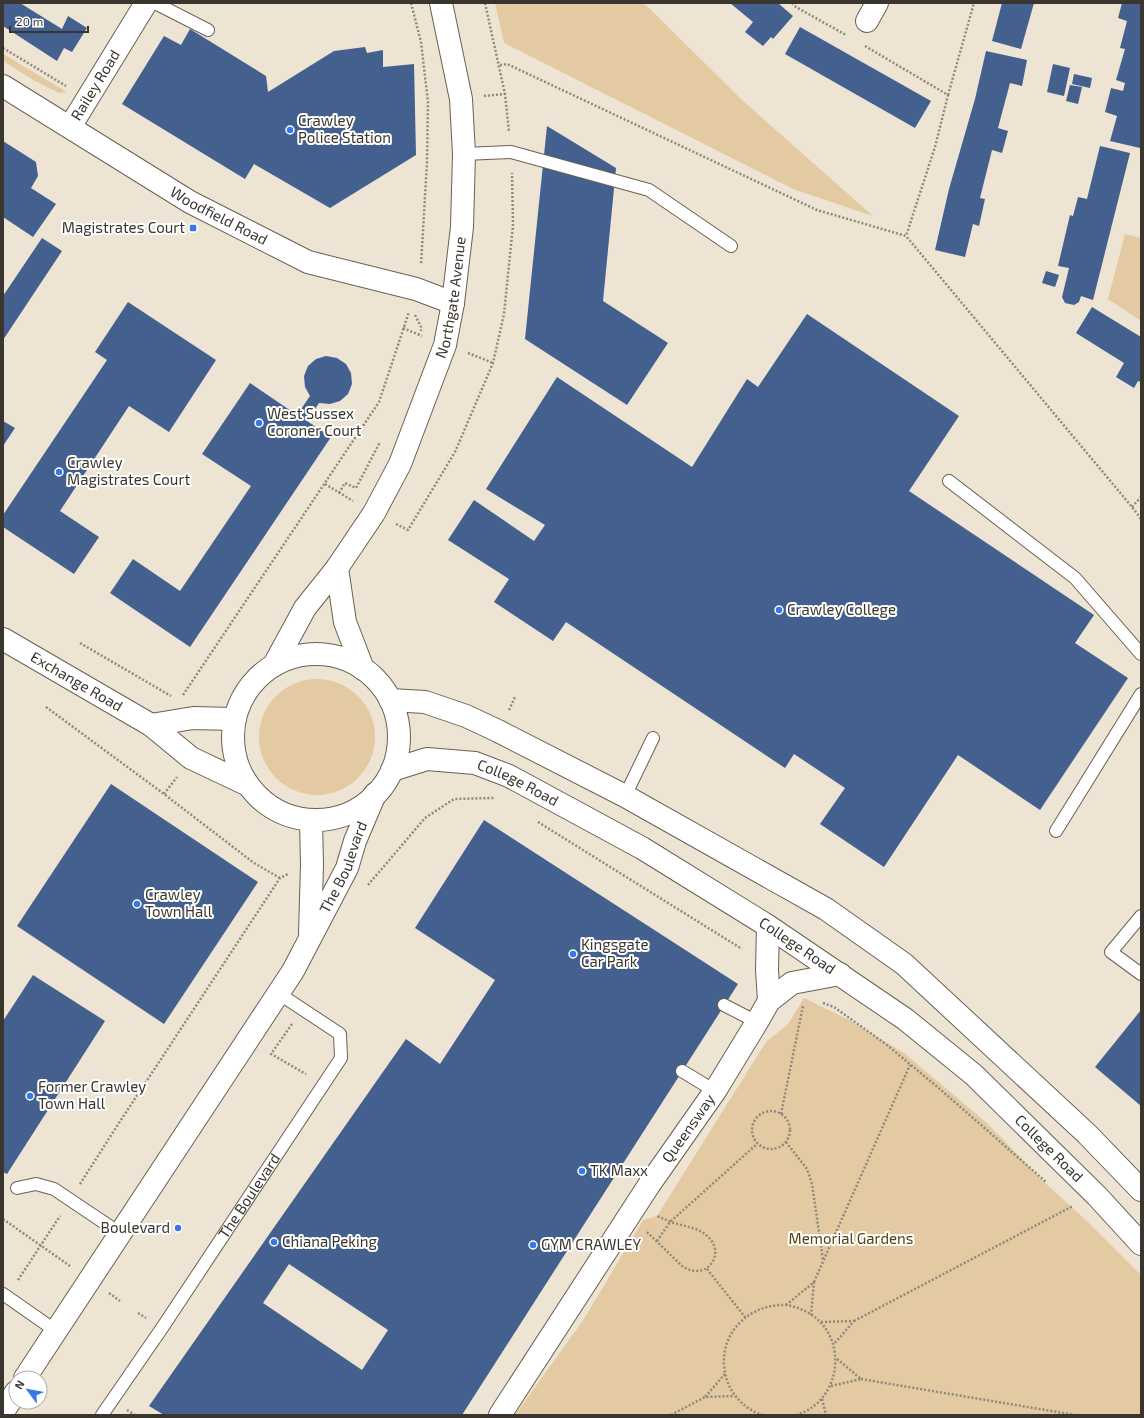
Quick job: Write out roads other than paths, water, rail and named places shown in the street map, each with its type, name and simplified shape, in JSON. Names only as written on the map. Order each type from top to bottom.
[{"type":"main road","name":"Railey Road","points":[[70,127],[146,3]]},
{"type":"main road","name":"Northgate Avenue","points":[[274,665],[305,608],[338,568],[374,512],[400,464],[445,345],[453,303],[462,227],[464,154],[461,99],[441,3]]},
{"type":"main road","name":"Woodfield Road","points":[[3,86],[190,202],[308,262],[413,299],[453,303]]},
{"type":"main road","points":[[338,568],[345,622],[363,669]]},
{"type":"main road","name":"Exchange Road","points":[[3,639],[151,725],[192,758],[246,784]]},
{"type":"main road","points":[[322,654],[344,659],[363,669],[379,683],[390,700],[397,723],[398,747],[392,770],[375,794],[357,809],[335,818],[311,820],[286,815],[264,803],[246,784],[235,760],[234,718],[238,706],[253,682],[274,665],[301,655],[322,654]]},
{"type":"main road","points":[[390,700],[425,702],[466,716],[498,731],[625,796],[826,909],[904,964],[1087,1134],[1141,1190]]},
{"type":"main road","points":[[151,725],[193,718],[234,718]]},
{"type":"main road","name":"College Road","points":[[392,770],[427,759],[475,763],[509,776],[642,848],[768,926],[905,1019],[974,1075],[1097,1196],[1141,1244]]},
{"type":"main road","name":"The Boulevard","points":[[30,1370],[293,971],[347,868],[355,841],[375,794]]},
{"type":"main road","name":"The Boulevard","points":[[309,939],[312,865],[311,820]]},
{"type":"main road","points":[[768,926],[767,970],[769,1001]]},
{"type":"main road","name":"Queensway","points":[[500,1415],[650,1185],[714,1092],[769,1001],[792,983],[840,974]]},
{"type":"lane","points":[[155,3],[208,30]]},
{"type":"lane","points":[[464,154],[511,152],[648,190],[731,246]]},
{"type":"lane","points":[[949,481],[1075,578],[1141,654]]},
{"type":"lane","points":[[1056,831],[1141,694]]},
{"type":"lane","points":[[625,796],[653,738]]},
{"type":"lane","points":[[1141,916],[1112,952],[1141,974]]},
{"type":"lane","name":"The Boulevard","points":[[102,1415],[162,1328],[341,1058],[340,1034],[278,993]]},
{"type":"lane","points":[[724,1005],[757,1022]]},
{"type":"lane","points":[[682,1071],[714,1092]]},
{"type":"lane","points":[[17,1188],[36,1184],[54,1190],[120,1234]]},
{"type":"lane","points":[[5,1295],[56,1331]]},
{"type":"place","name":"Crawley Police Station","points":[[290,130]]},
{"type":"place","name":"Magistrates Court","points":[[193,228]]},
{"type":"place","name":"West Sussex Coroner Court","points":[[259,423]]},
{"type":"place","name":"Crawley Magistrates Court","points":[[59,472]]},
{"type":"place","name":"Crawley College","points":[[779,610]]},
{"type":"place","name":"Crawley Town Hall","points":[[137,904]]},
{"type":"place","name":"Kingsgate Car Park","points":[[573,954]]},
{"type":"place","name":"Former Crawley Town Hall","points":[[30,1096]]},
{"type":"place","name":"TK Maxx","points":[[582,1171]]},
{"type":"place","name":"Boulevard","points":[[178,1228]]},
{"type":"place","name":"Chiana Peking","points":[[274,1242]]},
{"type":"place","name":"GYM CRAWLEY","points":[[533,1245]]},
{"type":"park label","name":"Memorial Gardens","points":[[851,1239]]}]
